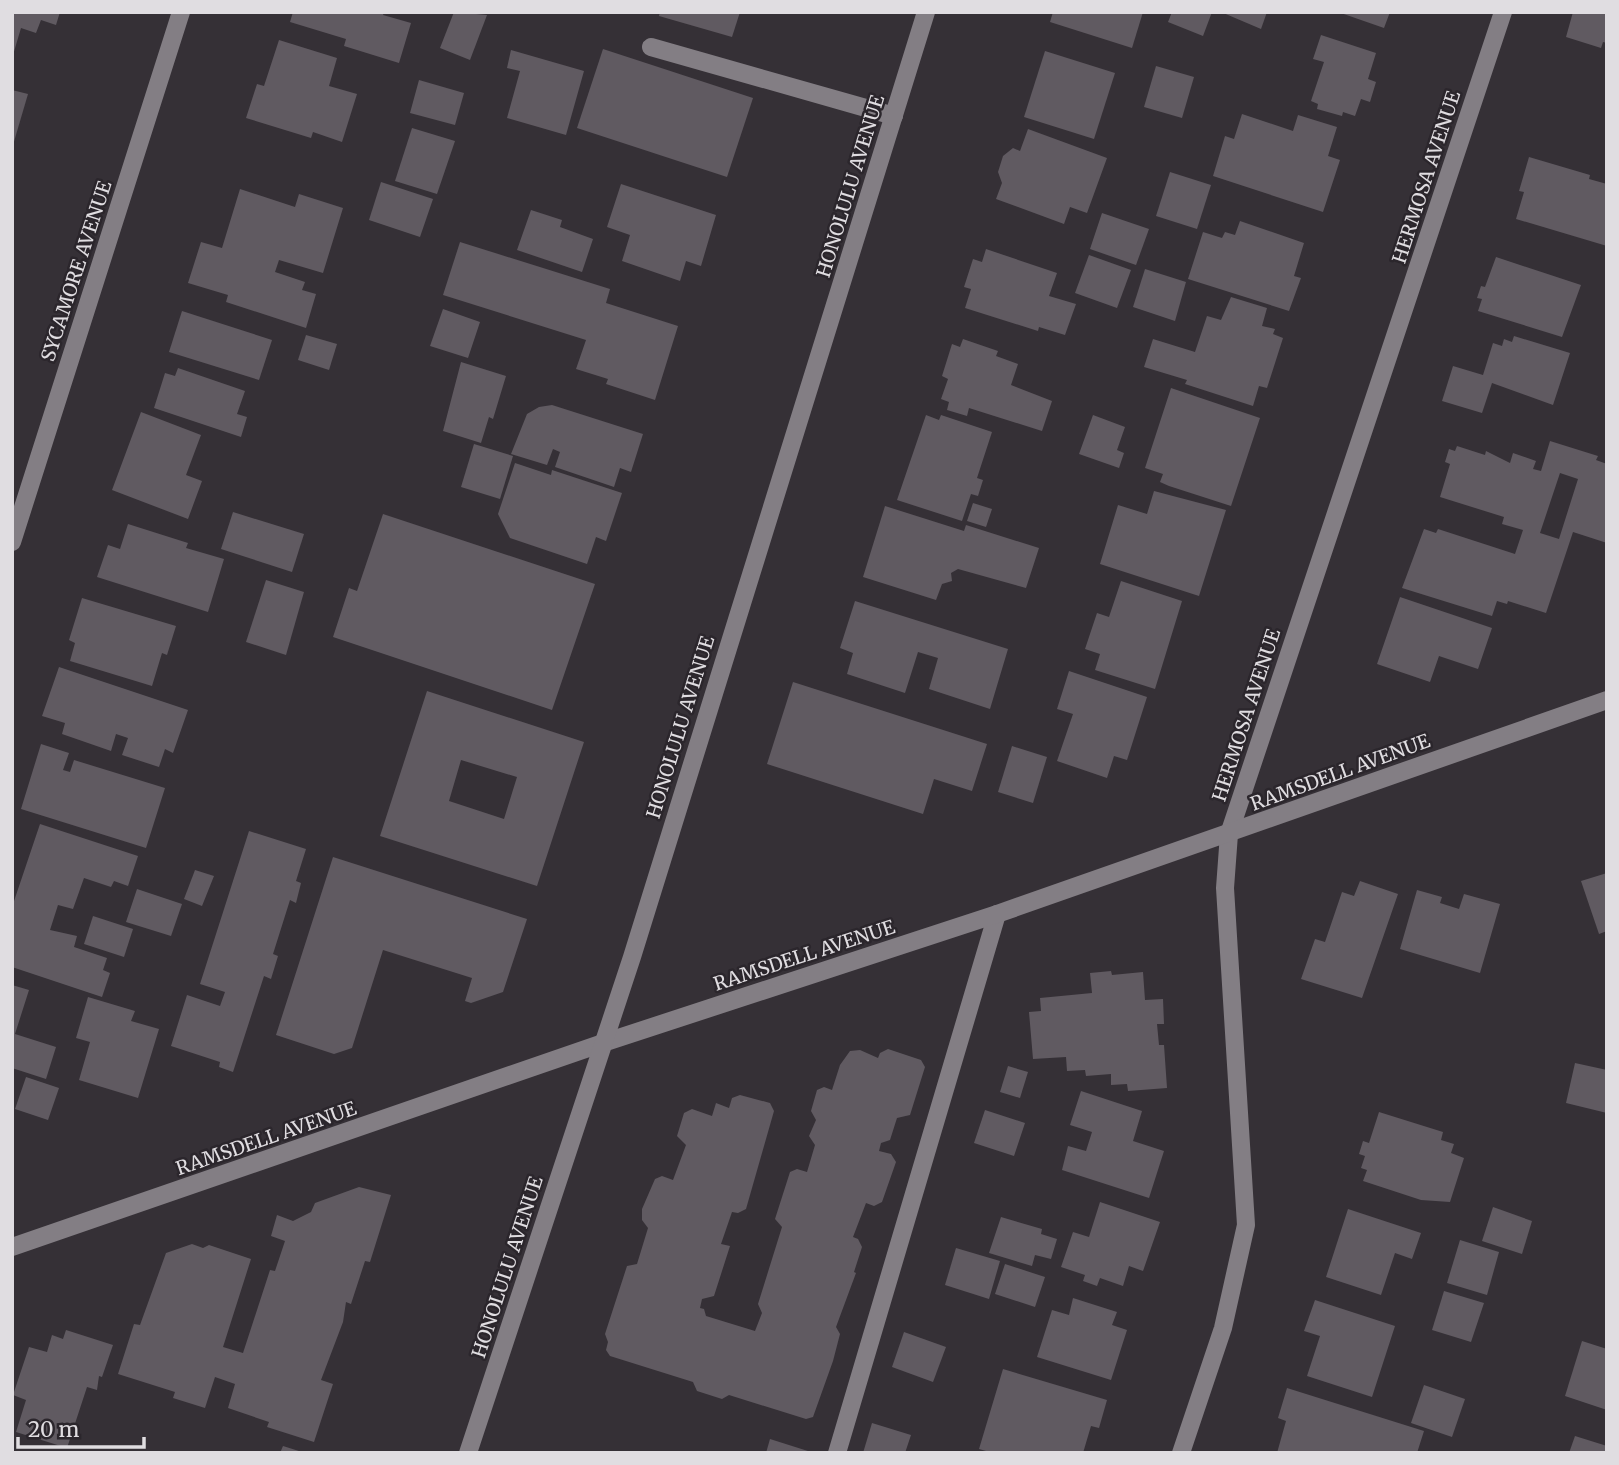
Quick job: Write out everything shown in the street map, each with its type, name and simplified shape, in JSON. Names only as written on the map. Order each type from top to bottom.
[{"type":"street","name":"SYCAMORE AVENUE","points":[[12,542],[181,12]]},
{"type":"street","name":"HONOLULU AVENUE","points":[[468,1453],[603,1043],[926,12]]},
{"type":"street","name":"HERMOSA AVENUE","points":[[1181,1453],[1223,1328],[1246,1225],[1225,888],[1229,834],[1503,12]]},
{"type":"street","points":[[651,47],[894,116]]},
{"type":"street","name":"RAMSDELL AVENUE","points":[[12,1247],[603,1043],[997,914],[1607,700]]},
{"type":"street","points":[[837,1453],[997,914]]},
{"type":"building","points":[[12,12],[60,12],[56,25],[41,20],[36,33],[21,28],[13,55]]},
{"type":"building","points":[[293,12],[384,12],[383,15],[411,23],[399,63],[344,46],[346,39],[290,22]]},
{"type":"building","points":[[454,12],[487,15],[470,60],[440,48]]},
{"type":"building","points":[[660,12],[740,12],[732,37],[659,16]]},
{"type":"building","points":[[1053,12],[1143,12],[1132,48],[1050,22]]},
{"type":"building","points":[[1172,12],[1212,12],[1203,36],[1168,22]]},
{"type":"building","points":[[1221,12],[1267,12],[1261,29]]},
{"type":"building","points":[[1338,12],[1390,12],[1384,28]]},
{"type":"building","points":[[1573,12],[1607,12],[1607,43],[1603,42],[1601,48],[1566,37]]},
{"type":"building","points":[[1321,35],[1376,53],[1368,79],[1376,82],[1370,102],[1361,99],[1355,116],[1343,112],[1342,116],[1317,109],[1318,104],[1311,101],[1324,62],[1313,59]]},
{"type":"building","points":[[279,40],[337,58],[329,86],[357,94],[342,142],[313,132],[311,138],[246,118],[257,84],[264,86]]},
{"type":"building","points":[[603,49],[753,98],[727,177],[577,128]]},
{"type":"building","points":[[511,50],[584,71],[566,135],[507,118],[520,71],[507,68]]},
{"type":"building","points":[[1045,51],[1115,73],[1094,139],[1024,117]]},
{"type":"building","points":[[1156,66],[1194,77],[1182,118],[1144,107]]},
{"type":"building","points":[[419,80],[464,93],[455,125],[410,113]]},
{"type":"building","points":[[12,90],[28,94],[13,145],[12,145]]},
{"type":"building","points":[[1242,114],[1293,131],[1298,115],[1337,127],[1328,156],[1340,160],[1323,212],[1213,176],[1225,136],[1234,139]]},
{"type":"building","points":[[412,128],[455,141],[437,194],[395,181]]},
{"type":"building","points":[[1028,129],[1107,158],[1087,213],[1070,207],[1064,224],[996,199],[1002,183],[998,172],[1003,156],[1013,148],[1020,151]]},
{"type":"building","points":[[1529,157],[1590,175],[1589,179],[1607,184],[1607,246],[1516,219],[1524,192],[1519,191]]},
{"type":"building","points":[[1170,172],[1211,185],[1197,229],[1156,216]]},
{"type":"building","points":[[381,182],[433,199],[420,237],[369,220]]},
{"type":"building","points":[[621,184],[716,215],[701,266],[686,261],[680,281],[622,261],[630,235],[607,227]]},
{"type":"building","points":[[240,189],[295,207],[299,194],[343,208],[323,273],[279,260],[275,272],[305,282],[302,290],[316,294],[306,328],[226,302],[228,295],[188,283],[201,242],[222,248]]},
{"type":"building","points":[[531,210],[562,220],[560,227],[593,239],[582,272],[517,250]]},
{"type":"building","points":[[1102,213],[1149,229],[1136,265],[1090,249]]},
{"type":"building","points":[[1240,221],[1304,243],[1294,276],[1301,278],[1289,311],[1188,279],[1203,232],[1222,238],[1225,232],[1235,235]]},
{"type":"building","points":[[460,242],[610,289],[606,303],[678,326],[655,400],[606,384],[608,379],[576,369],[586,340],[443,295]]},
{"type":"building","points":[[986,249],[1057,273],[1049,296],[1076,304],[1065,335],[1039,327],[1038,331],[965,308],[971,289],[964,287],[973,259],[982,262]]},
{"type":"building","points":[[1089,255],[1131,270],[1117,308],[1075,293]]},
{"type":"building","points":[[1496,257],[1581,285],[1562,337],[1478,311],[1482,299],[1477,298],[1481,286],[1485,287]]},
{"type":"building","points":[[1145,269],[1186,282],[1175,321],[1133,307]]},
{"type":"building","points":[[1231,297],[1267,308],[1262,326],[1275,329],[1273,334],[1283,338],[1267,388],[1259,386],[1253,406],[1185,384],[1187,380],[1144,367],[1153,339],[1195,352],[1207,316],[1221,320]]},
{"type":"building","points":[[443,309],[480,322],[468,358],[430,346]]},
{"type":"building","points":[[182,311],[272,340],[259,380],[169,352]]},
{"type":"building","points":[[306,335],[337,344],[329,370],[298,360]]},
{"type":"building","points":[[1514,336],[1570,353],[1553,405],[1492,383],[1482,413],[1442,401],[1453,366],[1483,375],[1493,343],[1502,346],[1504,339],[1512,342]]},
{"type":"building","points":[[963,339],[998,351],[996,356],[1018,364],[1011,385],[1052,401],[1042,431],[969,408],[967,416],[947,410],[949,402],[941,399],[948,379],[942,376],[952,344],[960,347]]},
{"type":"building","points":[[461,362],[506,376],[493,419],[489,417],[481,443],[443,431]]},
{"type":"building","points":[[178,368],[245,391],[237,414],[247,417],[241,437],[154,408],[165,373],[175,376]]},
{"type":"building","points":[[1171,388],[1260,418],[1231,506],[1169,486],[1160,482],[1163,474],[1145,468]]},
{"type":"building","points":[[552,405],[643,434],[631,472],[620,468],[614,487],[555,467],[560,452],[553,449],[547,465],[511,454],[527,414],[539,407]]},
{"type":"building","points":[[141,412],[201,435],[186,475],[202,481],[188,519],[112,490]]},
{"type":"building","points":[[926,415],[939,420],[941,415],[992,432],[977,478],[983,480],[978,496],[971,494],[962,521],[897,500]]},
{"type":"building","points":[[1093,415],[1125,427],[1117,450],[1124,453],[1119,468],[1079,454]]},
{"type":"building","points":[[1550,441],[1598,456],[1596,460],[1607,464],[1607,543],[1573,532],[1546,613],[1508,601],[1507,604],[1497,601],[1492,616],[1402,588],[1424,529],[1436,533],[1438,529],[1515,554],[1523,530],[1502,524],[1504,517],[1440,497],[1450,464],[1445,462],[1449,449],[1455,451],[1457,446],[1485,455],[1486,451],[1510,463],[1513,453],[1536,461],[1533,469],[1541,471]],"holes":[[[1560,473],[1578,479],[1559,539],[1540,533]]]},
{"type":"building","points":[[474,444],[513,456],[500,499],[461,487]]},
{"type":"building","points":[[515,463],[551,475],[552,470],[622,493],[606,541],[596,537],[587,564],[510,538],[498,514]]},
{"type":"building","points":[[1154,491],[1226,510],[1199,596],[1100,564],[1118,505],[1147,514]]},
{"type":"building","points":[[973,503],[992,509],[986,527],[967,521]]},
{"type":"building","points":[[885,506],[964,531],[966,525],[1039,548],[1026,588],[958,569],[951,573],[952,581],[942,584],[936,600],[863,577]]},
{"type":"building","points":[[233,512],[304,534],[292,572],[221,549]]},
{"type":"building","points":[[383,514],[595,584],[552,710],[333,637],[349,588],[357,591]]},
{"type":"building","points":[[128,524],[188,543],[186,548],[224,559],[208,612],[97,577],[108,545],[120,549]]},
{"type":"building","points":[[266,580],[304,592],[286,655],[246,642]]},
{"type":"building","points":[[1121,581],[1182,601],[1155,689],[1095,670],[1100,654],[1085,649],[1097,613],[1109,617]]},
{"type":"building","points":[[1400,597],[1492,628],[1478,669],[1439,656],[1430,682],[1377,664]]},
{"type":"building","points":[[82,598],[176,626],[167,655],[162,653],[152,686],[70,661],[75,643],[69,640]]},
{"type":"building","points":[[855,601],[1008,649],[990,709],[929,689],[938,658],[918,652],[905,693],[847,674],[853,653],[840,648]]},
{"type":"building","points":[[59,667],[188,710],[173,753],[165,749],[159,767],[122,755],[128,738],[116,734],[111,751],[62,734],[65,723],[42,716]]},
{"type":"building","points":[[1069,671],[1147,697],[1127,760],[1114,756],[1107,778],[1057,761],[1073,714],[1057,709]]},
{"type":"building","points":[[793,682],[987,744],[972,791],[934,779],[923,814],[767,764]]},
{"type":"building","points":[[427,691],[584,742],[537,886],[380,836]],"holes":[[[461,760],[517,777],[504,819],[449,801]]]},
{"type":"building","points":[[41,744],[69,753],[63,770],[70,772],[74,760],[165,788],[146,848],[21,809]]},
{"type":"building","points":[[1012,746],[1047,757],[1033,803],[998,792]]},
{"type":"building","points":[[40,824],[138,856],[128,886],[114,881],[111,887],[84,878],[73,909],[58,905],[50,930],[77,936],[74,947],[107,958],[103,970],[110,973],[102,997],[12,967],[12,907]]},
{"type":"building","points":[[249,831],[306,849],[296,881],[301,883],[296,903],[290,900],[273,954],[278,956],[271,979],[264,976],[233,1072],[219,1067],[220,1062],[171,1046],[187,995],[220,1006],[225,992],[200,984]]},
{"type":"building","points":[[333,857],[527,919],[503,992],[471,1003],[465,1001],[472,978],[383,950],[352,1048],[334,1054],[276,1035]]},
{"type":"building","points":[[195,870],[214,876],[202,906],[184,899]]},
{"type":"building","points":[[1607,873],[1607,931],[1599,934],[1581,881]]},
{"type":"building","points":[[1360,881],[1398,894],[1362,998],[1301,979],[1315,939],[1325,942],[1342,892],[1354,896]]},
{"type":"building","points":[[137,889],[182,904],[171,936],[126,922]]},
{"type":"building","points":[[1417,890],[1442,897],[1440,903],[1459,909],[1464,894],[1500,904],[1480,973],[1400,949]]},
{"type":"building","points":[[93,916],[133,929],[124,957],[84,944]]},
{"type":"building","points":[[1111,971],[1112,975],[1143,972],[1145,1000],[1163,999],[1164,1024],[1157,1024],[1159,1045],[1164,1045],[1167,1088],[1128,1091],[1127,1084],[1111,1085],[1111,1074],[1086,1076],[1085,1070],[1067,1071],[1066,1057],[1033,1059],[1029,1012],[1041,1011],[1040,998],[1092,993],[1090,973]]},
{"type":"building","points":[[12,985],[29,990],[15,1034],[56,1047],[46,1079],[12,1068]]},
{"type":"building","points":[[88,997],[135,1011],[131,1021],[159,1029],[138,1098],[79,1080],[90,1042],[76,1038]]},
{"type":"building","points":[[888,1049],[921,1060],[925,1067],[910,1115],[897,1118],[890,1140],[881,1143],[879,1151],[891,1154],[896,1162],[882,1202],[874,1206],[866,1203],[853,1237],[858,1239],[862,1247],[854,1272],[856,1273],[836,1327],[840,1334],[833,1361],[813,1417],[806,1419],[729,1395],[722,1399],[697,1391],[693,1382],[610,1356],[606,1350],[608,1342],[605,1334],[627,1266],[637,1264],[648,1228],[642,1220],[642,1209],[655,1179],[662,1176],[673,1180],[686,1145],[677,1136],[684,1113],[692,1109],[712,1116],[716,1103],[729,1108],[732,1098],[740,1095],[770,1103],[774,1111],[746,1209],[738,1213],[732,1212],[721,1244],[730,1246],[714,1296],[702,1299],[700,1308],[704,1309],[706,1316],[755,1331],[762,1313],[758,1304],[782,1227],[775,1219],[790,1172],[797,1169],[807,1172],[815,1145],[809,1136],[816,1120],[811,1111],[817,1090],[824,1087],[832,1090],[840,1065],[850,1051],[860,1050],[878,1058],[880,1053]]},
{"type":"building","points":[[1575,1063],[1607,1070],[1607,1113],[1566,1103]]},
{"type":"building","points":[[1008,1066],[1028,1072],[1020,1098],[1000,1092]]},
{"type":"building","points":[[26,1077],[59,1088],[48,1120],[15,1109]]},
{"type":"building","points":[[1081,1091],[1142,1111],[1133,1141],[1164,1151],[1149,1198],[1062,1170],[1068,1146],[1086,1151],[1092,1132],[1070,1125]]},
{"type":"building","points":[[985,1110],[1025,1123],[1014,1156],[974,1143]]},
{"type":"building","points":[[1379,1112],[1443,1132],[1441,1140],[1454,1144],[1451,1153],[1464,1158],[1450,1202],[1421,1200],[1363,1181],[1367,1170],[1361,1168],[1365,1156],[1359,1154],[1363,1141],[1369,1143]]},
{"type":"building","points":[[359,1187],[391,1195],[370,1262],[365,1261],[351,1304],[346,1302],[343,1322],[321,1380],[333,1384],[314,1442],[267,1427],[269,1422],[228,1408],[235,1384],[215,1377],[205,1408],[173,1398],[175,1392],[118,1374],[134,1324],[140,1325],[166,1253],[192,1244],[203,1248],[209,1245],[251,1259],[223,1347],[243,1353],[270,1270],[275,1271],[285,1241],[271,1236],[277,1215],[293,1221],[311,1212],[315,1203]]},
{"type":"building","points":[[1100,1202],[1160,1222],[1143,1271],[1129,1266],[1123,1286],[1100,1278],[1097,1286],[1083,1281],[1085,1275],[1061,1267],[1073,1232],[1089,1237]]},
{"type":"building","points":[[1493,1207],[1532,1221],[1522,1254],[1482,1241]]},
{"type":"building","points":[[1348,1209],[1421,1233],[1412,1259],[1395,1253],[1381,1295],[1326,1277]]},
{"type":"building","points":[[1001,1217],[1042,1229],[1041,1234],[1057,1239],[1051,1259],[1035,1255],[1032,1266],[989,1253]]},
{"type":"building","points":[[1460,1240],[1499,1252],[1487,1295],[1447,1283]]},
{"type":"building","points":[[956,1248],[1000,1261],[989,1299],[945,1285]]},
{"type":"building","points":[[1005,1264],[1045,1277],[1035,1307],[995,1294]]},
{"type":"building","points":[[1444,1291],[1484,1303],[1471,1342],[1432,1330]]},
{"type":"building","points":[[1073,1298],[1117,1312],[1112,1325],[1127,1330],[1111,1380],[1037,1357],[1052,1310],[1069,1315]]},
{"type":"building","points":[[1315,1300],[1395,1326],[1372,1397],[1307,1376],[1320,1336],[1304,1331]]},
{"type":"building","points":[[66,1330],[113,1345],[102,1377],[99,1376],[97,1390],[87,1387],[67,1448],[16,1432],[26,1400],[13,1395],[29,1347],[47,1352],[52,1335],[63,1339]]},
{"type":"building","points":[[904,1332],[946,1347],[933,1382],[892,1367]]},
{"type":"building","points":[[1582,1341],[1607,1349],[1607,1410],[1565,1396]]},
{"type":"building","points":[[1003,1369],[1107,1400],[1099,1428],[1091,1426],[1083,1453],[993,1453],[979,1449]]},
{"type":"building","points":[[1424,1385],[1465,1399],[1452,1437],[1411,1423]]},
{"type":"building","points":[[1287,1388],[1424,1431],[1417,1453],[1277,1453],[1286,1421],[1278,1418]]},
{"type":"building","points":[[872,1423],[911,1435],[905,1453],[863,1453]]},
{"type":"building","points":[[1575,1436],[1607,1446],[1607,1453],[1569,1453]]},
{"type":"building","points":[[770,1439],[811,1452],[811,1453],[766,1453]]},
{"type":"building","points":[[283,1446],[302,1452],[302,1453],[280,1453]]}]
